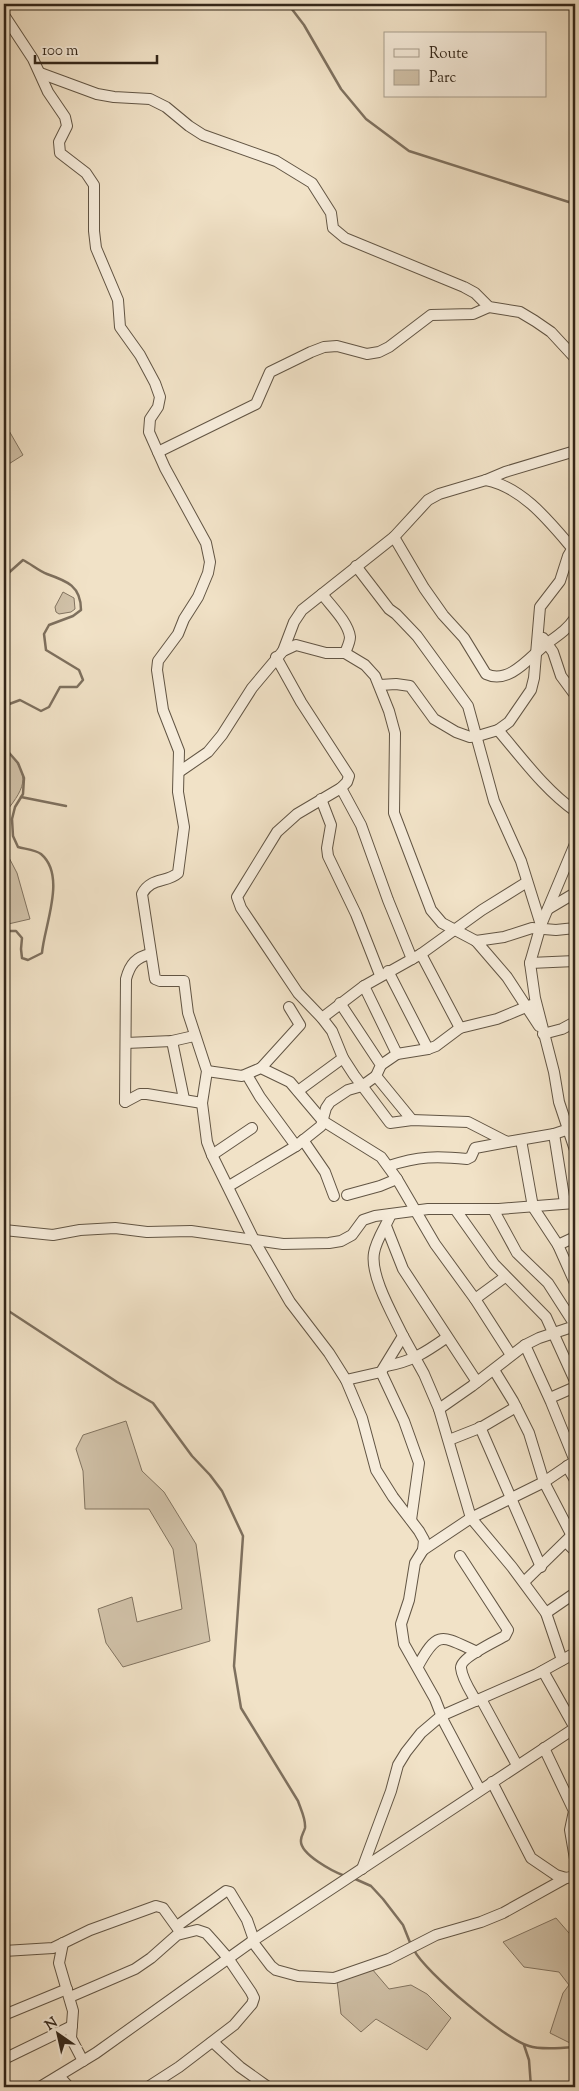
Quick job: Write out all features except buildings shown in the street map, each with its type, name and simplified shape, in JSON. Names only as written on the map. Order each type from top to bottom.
[{"type":"street","points":[[4,15],[33,59],[48,92],[65,117],[67,126],[59,142],[60,153],[86,173],[94,185],[96,248],[118,300],[120,327],[140,355],[155,383],[160,397],[158,407],[150,420],[149,428],[158,452],[206,543],[210,562],[208,573],[198,597],[184,619],[178,634],[158,661],[157,670],[163,710],[178,751],[178,800],[184,827],[178,873],[171,878],[156,881],[144,890],[142,894],[155,979],[160,981],[183,980],[188,1013],[206,1071],[202,1103],[207,1142],[212,1155],[229,1186],[254,1240],[290,1302],[329,1353],[346,1380],[362,1418],[376,1470],[424,1540],[423,1550],[415,1564],[409,1600],[401,1624],[401,1634],[404,1644],[435,1698],[441,1716],[480,1790]]},
{"type":"street","points":[[40,73],[97,94],[150,99],[166,107],[189,126],[203,134],[282,164],[312,183],[331,213],[333,228],[345,238],[464,287],[475,293],[489,307]]},
{"type":"street","points":[[158,452],[256,404],[270,372],[324,347],[337,346],[367,354],[379,352],[389,347],[431,315],[473,314],[489,307],[520,312],[551,332],[575,358]]},
{"type":"street","points":[[179,772],[208,752],[222,735],[252,688],[280,654],[298,615],[394,536],[428,500],[439,494],[575,451]]},
{"type":"street","points":[[380,685],[396,684],[410,686],[437,721],[456,732],[470,737],[498,730],[510,722],[531,690],[534,678],[540,607],[560,581],[574,546],[525,499],[499,482],[486,480]]},
{"type":"street","points":[[394,536],[424,588],[443,615],[464,638],[486,674],[501,676],[524,665],[548,643],[569,628],[575,618]]},
{"type":"street","points":[[356,566],[389,608],[410,628],[466,702],[478,736],[494,801],[521,861],[541,926]]},
{"type":"street","points":[[322,594],[338,615],[349,634],[350,641],[345,652]]},
{"type":"street","points":[[538,632],[548,643],[562,676],[575,695]]},
{"type":"street","points":[[280,654],[296,645],[326,654],[345,652],[365,664],[380,685],[395,733],[394,812],[431,910],[442,923],[476,941],[507,977],[543,1033]]},
{"type":"street","points":[[280,654],[301,702],[349,773],[347,782],[341,788],[287,822],[277,832],[236,900],[298,992],[332,1031],[343,1058],[390,1122],[412,1120],[468,1122],[507,1142]]},
{"type":"street","points":[[498,730],[557,796],[575,811]]},
{"type":"street","points":[[341,788],[362,825],[388,900],[417,956],[460,1028]]},
{"type":"street","points":[[321,799],[331,825],[327,848],[328,856],[384,973],[428,1049]]},
{"type":"street","points":[[575,844],[541,926],[530,963],[536,1003],[554,1072],[559,1102],[571,1125],[575,1150]]},
{"type":"street","points":[[563,875],[575,870]]},
{"type":"street","points":[[322,1018],[364,986],[417,956],[455,931],[482,910],[527,882]]},
{"type":"street","points":[[548,909],[575,893]]},
{"type":"street","points":[[476,941],[504,937],[541,926],[556,930],[575,928]]},
{"type":"street","points":[[151,954],[137,958],[128,971],[126,979],[125,1102],[140,1094],[202,1103]]},
{"type":"street","points":[[530,963],[575,961]]},
{"type":"street","points":[[364,986],[397,1054]]},
{"type":"street","points":[[340,1003],[381,1065]]},
{"type":"street","points":[[229,1186],[299,1143],[321,1126],[326,1108],[330,1102],[348,1090],[362,1086],[376,1076],[381,1065],[397,1054],[428,1049],[440,1043],[460,1028],[497,1019],[536,1003]]},
{"type":"street","points":[[206,1071],[234,1076],[247,1075],[261,1068],[300,1025],[289,1007]]},
{"type":"street","points":[[543,1033],[562,1029],[575,1022]]},
{"type":"street","points":[[126,1043],[172,1041],[194,1036]]},
{"type":"street","points":[[172,1041],[184,1099]]},
{"type":"street","points":[[298,1091],[343,1058]]},
{"type":"street","points":[[261,1068],[290,1082],[323,1121],[381,1157],[389,1166],[435,1244],[475,1299],[511,1355]]},
{"type":"street","points":[[247,1075],[260,1097],[325,1172],[334,1196]]},
{"type":"street","points":[[376,1076],[412,1120]]},
{"type":"street","points":[[389,1166],[408,1159],[434,1156],[467,1159],[471,1157],[476,1148],[554,1134],[571,1125]]},
{"type":"street","points":[[212,1155],[252,1128]]},
{"type":"street","points":[[4,1230],[54,1235],[80,1230],[115,1228],[148,1232],[191,1231],[283,1244],[329,1243],[341,1241],[352,1235],[363,1220],[415,1210],[494,1209],[570,1203],[554,1134]]},
{"type":"street","points":[[521,1140],[533,1207],[558,1245],[575,1283]]},
{"type":"street","points":[[347,1195],[397,1179]]},
{"type":"street","points":[[455,1209],[482,1249],[505,1277],[546,1317],[575,1381]]},
{"type":"street","points":[[439,1409],[494,1370],[525,1345],[575,1326],[548,1283],[517,1254],[494,1209]]},
{"type":"street","points":[[391,1214],[374,1251],[374,1268],[403,1336],[439,1409],[471,1518],[524,1582],[546,1614],[562,1660]]},
{"type":"street","points":[[386,1226],[403,1269],[446,1338],[477,1382]]},
{"type":"street","points":[[558,1245],[575,1237]]},
{"type":"street","points":[[475,1299],[505,1277]]},
{"type":"street","points":[[383,1369],[403,1336]]},
{"type":"street","points":[[346,1380],[415,1358],[446,1338]]},
{"type":"street","points":[[423,1550],[471,1518],[544,1482],[575,1461],[550,1398],[525,1345]]},
{"type":"street","points":[[383,1369],[419,1463],[411,1520]]},
{"type":"street","points":[[494,1370],[516,1407],[536,1450],[544,1482],[571,1537],[575,1551]]},
{"type":"street","points":[[550,1398],[575,1387]]},
{"type":"street","points":[[449,1440],[480,1427],[516,1407]]},
{"type":"street","points":[[480,1427],[541,1567]]},
{"type":"street","points":[[567,1466],[575,1480]]},
{"type":"street","points":[[524,1582],[571,1537]]},
{"type":"street","points":[[460,1556],[508,1630],[505,1636],[467,1658],[461,1667],[517,1765]]},
{"type":"street","points":[[546,1614],[575,1593]]},
{"type":"street","points":[[418,1666],[427,1649],[434,1641],[439,1639],[452,1641],[477,1652]]},
{"type":"street","points":[[362,1869],[391,1791],[398,1765],[412,1744],[431,1724],[441,1716],[543,1671],[575,1653]]},
{"type":"street","points":[[543,1671],[573,1729],[575,1742]]},
{"type":"street","points":[[40,2087],[84,2061],[253,1940],[573,1729]]},
{"type":"street","points":[[544,1748],[571,1791],[574,1811],[570,1830],[575,1860]]},
{"type":"street","points":[[492,1782],[531,1858],[556,1875],[570,1877]]},
{"type":"street","points":[[4,2015],[141,1965],[226,1891],[230,1892],[244,1913],[253,1940],[271,1966],[276,1970],[298,1976],[334,1978],[388,1959],[436,1935],[481,1922],[503,1913],[570,1877]]},
{"type":"street","points":[[4,1951],[46,1950],[63,1944],[90,1930],[156,1906],[161,1907],[179,1930],[202,1931],[206,1933],[228,1958],[251,1992],[253,2001],[247,2012],[234,2025],[148,2087]]},
{"type":"street","points":[[63,1944],[59,1963],[73,2011],[71,2038],[84,2061]]},
{"type":"street","points":[[4,2059],[72,2026]]},
{"type":"street","points":[[211,2043],[215,2044],[240,2067],[268,2087]]},
{"type":"street","points":[[59,2076],[69,2087]]},
{"type":"green space","points":[[4,425],[23,455],[4,467],[4,457],[8,454],[4,448]]},
{"type":"green space","points":[[63,592],[74,598],[75,609],[71,612],[59,614],[56,612],[55,607]]},
{"type":"green space","points":[[4,747],[18,765],[23,780],[22,787],[5,813],[4,812]]},
{"type":"green space","points":[[4,848],[17,873],[30,919],[4,925]]},
{"type":"green space","points":[[126,1421],[142,1471],[164,1492],[196,1544],[210,1641],[123,1667],[106,1643],[98,1609],[132,1597],[137,1622],[182,1609],[173,1549],[149,1509],[85,1509],[83,1471],[76,1449],[83,1435]]},
{"type":"green space","points":[[556,1918],[575,1940],[575,2036],[570,2043],[550,2033],[563,1993],[569,1985],[559,1972],[524,1967],[503,1942]]},
{"type":"green space","points":[[372,1969],[389,1989],[411,1985],[427,1994],[451,2018],[427,2050],[376,2019],[361,2032],[341,2014],[337,1981]]},
{"type":"waterway","points":[[288,4],[304,25],[341,89],[366,119],[409,151],[575,204]]},
{"type":"waterway","points":[[4,577],[23,560],[44,573],[67,582],[76,590],[81,610],[73,616],[49,625],[44,634],[46,650],[79,670],[83,680],[77,687],[60,687],[49,707],[41,711],[20,700],[4,706]]},
{"type":"waterway","points":[[4,747],[18,763],[24,778],[23,794],[15,807],[12,819],[13,836],[18,847],[41,854],[49,863],[53,888],[42,953],[28,960],[22,958],[22,938],[16,931],[4,931]]},
{"type":"waterway","points":[[21,797],[66,806]]},
{"type":"waterway","points":[[4,1308],[117,1382],[153,1403],[192,1456],[222,1491],[243,1536],[234,1666],[241,1708],[298,1801],[305,1825],[301,1838],[305,1851],[318,1862],[345,1876]]},
{"type":"waterway","points":[[353,1878],[371,1886],[383,1899],[403,1925],[411,1945]]},
{"type":"waterway","points":[[414,1950],[433,1973],[467,2004],[485,2019],[518,2041],[539,2048],[575,2047]]},
{"type":"waterway","points":[[524,2045],[529,2060],[531,2087]]}]
